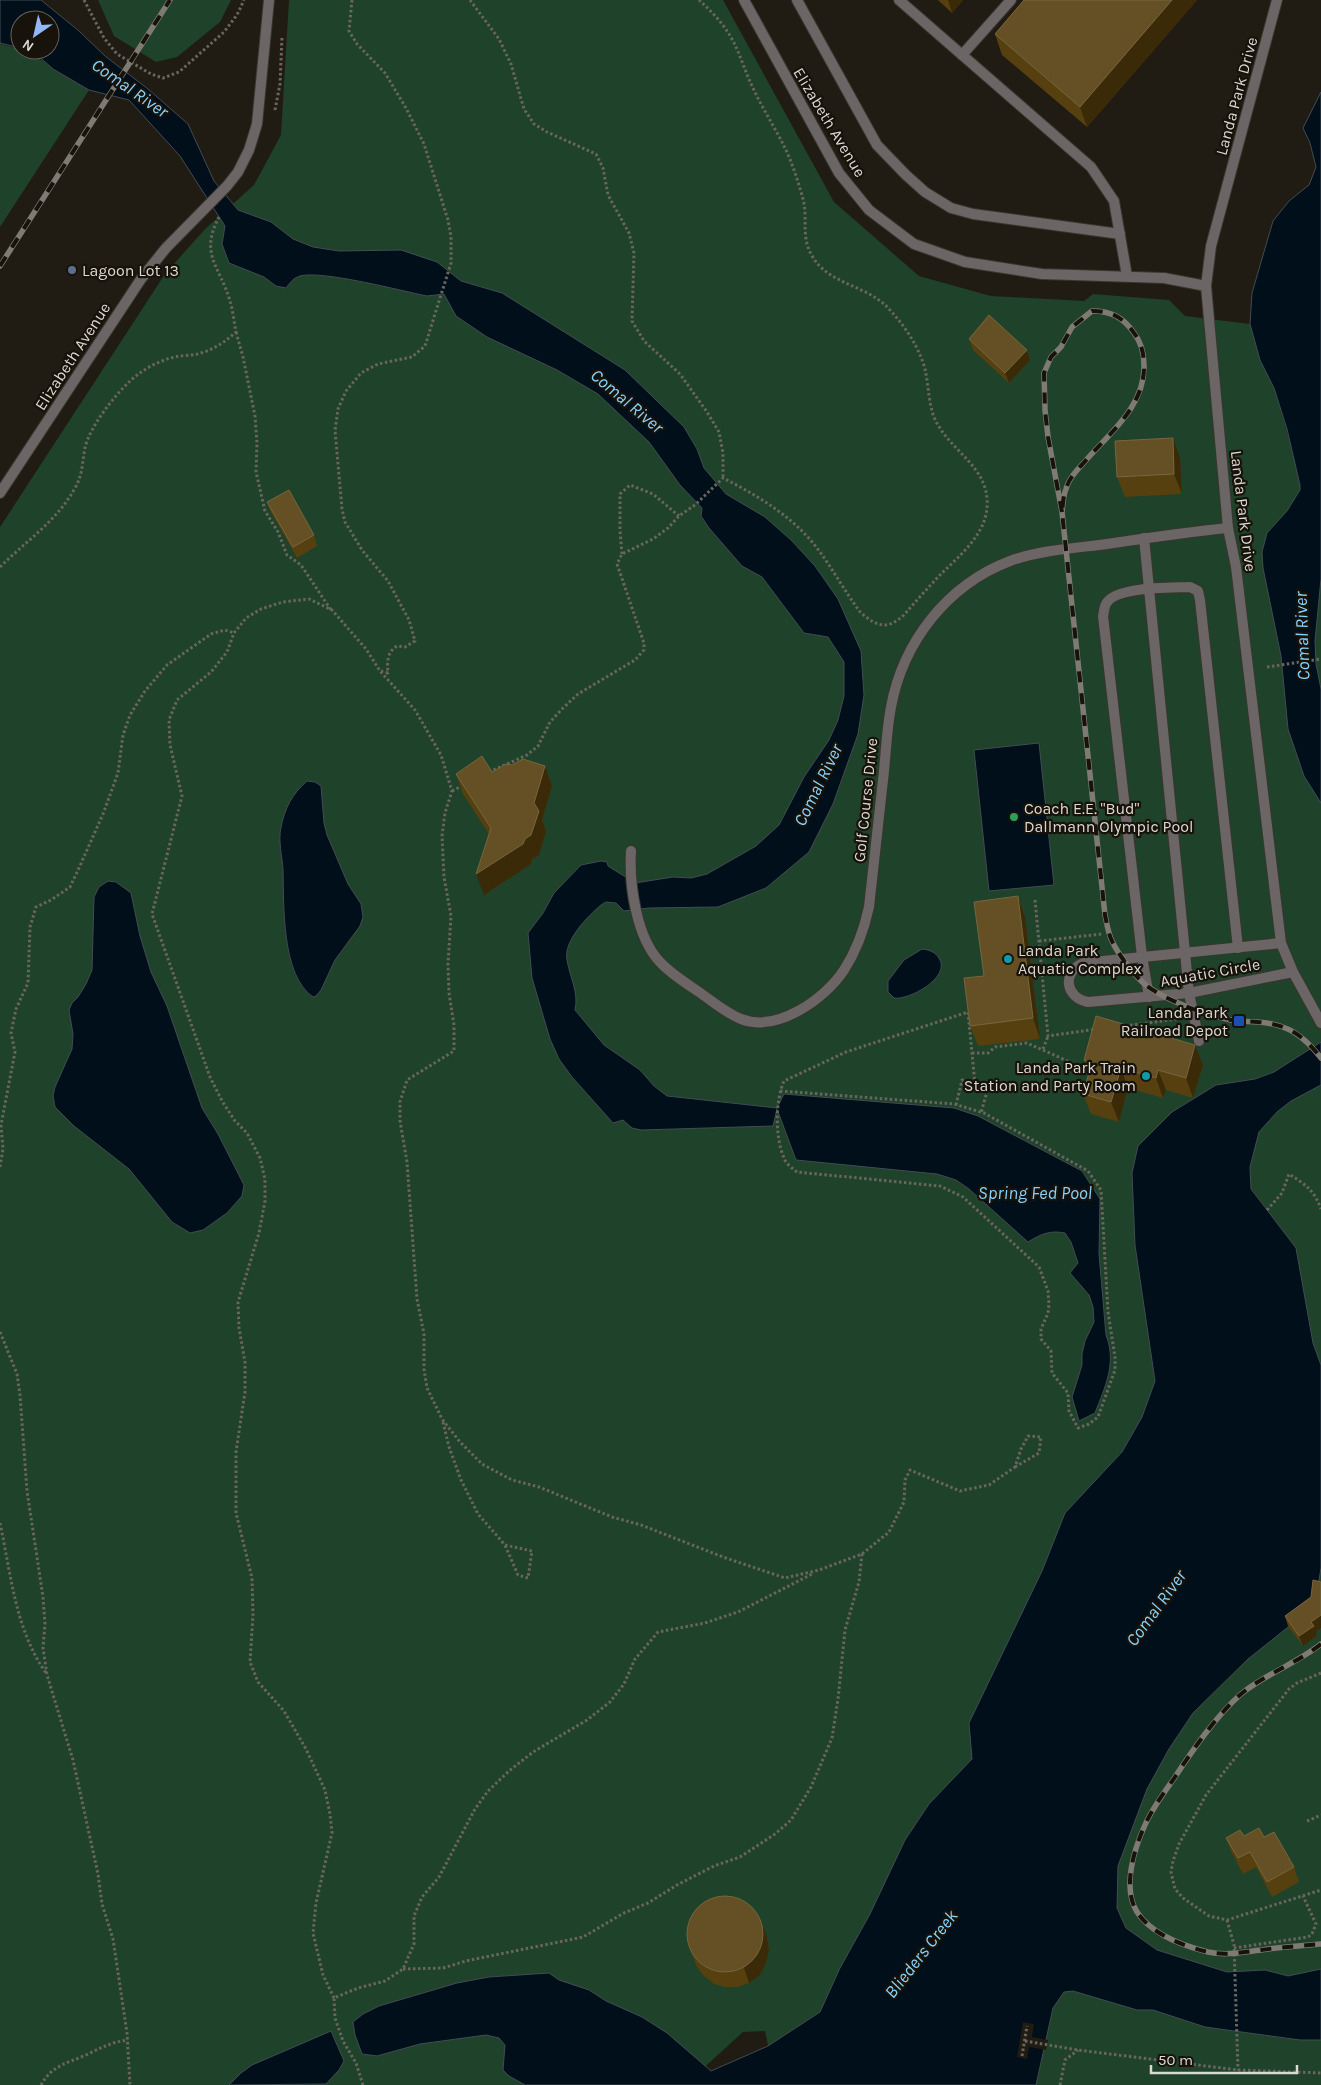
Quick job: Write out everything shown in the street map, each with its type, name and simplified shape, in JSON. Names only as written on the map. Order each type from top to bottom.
[{"type":"street","name":"Elizabeth Avenue","points":[[0,493],[141,279],[166,248],[227,186],[238,172],[249,150],[257,124],[268,0]]},
{"type":"street","name":"Elizabeth Avenue","points":[[744,0],[839,172],[869,210],[914,244],[964,262],[1042,274],[1164,278],[1206,286]]},
{"type":"street","points":[[797,0],[877,145],[925,192],[951,208],[973,214],[1120,234]]},
{"type":"street","points":[[899,0],[1091,167],[1114,201],[1127,276]]},
{"type":"street","points":[[962,55],[1011,0]]},
{"type":"street","name":"Landa Park Drive","points":[[1277,0],[1211,246],[1206,286],[1228,528],[1236,567],[1281,943],[1293,972],[1321,1023]]},
{"type":"street","name":"Golf Course Drive","points":[[631,851],[631,875],[638,918],[643,934],[659,962],[741,1020],[774,1021],[803,1009],[817,1000],[843,972],[855,951],[864,929],[869,907],[891,707],[900,674],[910,651],[928,620],[968,584],[989,571],[1011,561],[1144,538],[1228,528]]},
{"type":"street","points":[[1144,538],[1184,952],[1189,993],[1199,1041]]},
{"type":"street","points":[[1149,997],[1142,956],[1103,616],[1106,604],[1116,595],[1190,587],[1198,591],[1238,948]]},
{"type":"street","name":"Aquatic Circle","points":[[1281,943],[1142,956],[1083,964],[1069,975],[1069,984],[1073,994],[1080,1000],[1088,1002],[1189,993],[1293,972]]},
{"type":"path","points":[[84,0],[104,38],[117,54],[151,74],[163,78],[179,72],[224,32],[237,15],[244,0]]},
{"type":"path","points":[[352,0],[349,31],[357,44],[385,73],[406,108],[424,144],[448,220],[451,263],[425,346],[412,357],[378,364],[361,373],[346,391],[338,409],[335,430],[342,509],[345,522],[362,550],[388,581],[410,620],[415,641],[405,647],[397,646],[391,650],[387,661],[388,673],[380,671]]},
{"type":"path","points":[[470,0],[499,39],[511,64],[524,109],[534,124],[547,132],[596,154],[603,168],[608,195],[629,233],[634,253],[632,321],[644,341],[680,374],[693,390],[719,432],[723,453],[722,478],[695,505],[678,516],[668,528],[653,539],[622,554],[616,564],[644,642],[644,650],[635,660],[578,694],[550,722],[538,746],[527,755],[482,776]]},
{"type":"path","points":[[700,0],[718,19],[730,36],[752,87],[790,158],[803,199],[805,209],[804,231],[811,255],[821,268],[836,280],[871,295],[883,304],[894,314],[914,342],[923,362],[937,424],[969,461],[982,480],[988,499],[987,513],[982,527],[968,548],[904,615],[894,624],[883,625],[871,621],[861,613],[812,543],[798,528],[757,497],[722,478]]},
{"type":"path","points":[[274,111],[280,84],[282,34]]},
{"type":"path","points":[[221,213],[211,232],[211,258],[230,300],[243,357],[255,416],[257,443],[256,472],[265,511],[278,532],[288,555],[301,565],[332,610],[366,649],[380,671],[415,710],[441,756],[452,791],[445,813],[442,836],[444,877],[452,916],[448,964],[449,994],[454,1025],[454,1052],[407,1080],[400,1102],[400,1121],[407,1162],[417,1299],[424,1334],[424,1369],[427,1388],[442,1419],[449,1447],[470,1499],[478,1514],[505,1545],[518,1575],[528,1578],[532,1551],[505,1545]]},
{"type":"path","points":[[0,567],[56,517],[75,489],[83,472],[85,447],[93,430],[108,407],[129,382],[153,364],[174,357],[201,353],[221,344],[236,332]]},
{"type":"path","points":[[622,554],[620,494],[630,485],[653,494],[678,516]]},
{"type":"path","points":[[332,610],[309,599],[283,602],[261,608],[246,618],[234,633],[227,652],[210,672],[177,700],[169,720],[170,745],[182,796],[152,914],[210,1077],[222,1101],[235,1121],[247,1134],[260,1158],[265,1179],[265,1201],[259,1233],[238,1302],[239,1328],[245,1362],[245,1392],[236,1452],[236,1513],[252,1578],[253,1616],[250,1662],[258,1682],[284,1711],[306,1750],[325,1790],[332,1833],[316,1903],[313,1933],[323,1975],[334,1998],[335,2018],[343,2041],[356,2064],[363,2085]]},
{"type":"path","points":[[0,1167],[3,1149],[1,1125],[15,1052],[11,1033],[16,1009],[28,983],[30,927],[36,907],[51,900],[70,887],[103,814],[118,773],[123,735],[130,716],[145,691],[167,665],[211,634],[225,630],[234,633]]},
{"type":"path","points":[[1267,667],[1321,659]]},
{"type":"path","points":[[452,791],[467,783]]},
{"type":"path","points":[[1039,941],[1102,934]]},
{"type":"path","points":[[780,1092],[956,1105],[981,1113],[1088,1171],[1101,1190],[1108,1312],[1115,1357],[1115,1370],[1098,1417],[1089,1424],[1078,1428],[1068,1411],[1068,1393],[1052,1373],[1051,1351],[1041,1339],[1040,1332],[1048,1313],[1049,1304],[1048,1291],[1039,1267],[963,1197],[940,1186],[798,1172],[784,1158],[777,1124],[780,1092],[784,1081],[846,1052],[968,1012],[975,1084]]},
{"type":"path","points":[[1043,1050],[1048,1036]]},
{"type":"path","points":[[972,1054],[988,1052],[995,1047],[1027,1043],[1093,1072]]},
{"type":"path","points":[[956,1105],[962,1080],[988,1088],[981,1113]]},
{"type":"path","points":[[1267,1210],[1282,1193],[1289,1174],[1309,1188],[1316,1196],[1321,1209]]},
{"type":"path","points":[[0,1332],[17,1374],[20,1395],[21,1425],[26,1456],[27,1491],[43,1597],[45,1624],[43,1648],[47,1675],[73,1760],[98,1874],[102,1904],[113,1939],[128,2040],[130,2085]]},
{"type":"path","points":[[442,1419],[460,1442],[482,1464],[512,1480],[539,1487],[612,1517],[641,1524],[715,1554],[785,1578],[819,1570]]},
{"type":"path","points":[[403,1969],[414,1944],[414,1916],[422,1897],[439,1877],[475,1808],[488,1791],[533,1752],[587,1720],[610,1702],[624,1684],[635,1659],[658,1632],[705,1623],[738,1612],[819,1570],[862,1554],[889,1532],[904,1502],[905,1480],[910,1470],[960,1491],[989,1485],[1039,1453],[1040,1437],[1028,1436],[1015,1467]]},
{"type":"path","points":[[0,1523],[15,1603],[34,1656],[47,1675]]},
{"type":"path","points":[[334,1998],[358,1988],[385,1981],[403,1969],[443,1968],[466,1960],[583,1937],[624,1913],[648,1904],[677,1885],[714,1866],[740,1857],[775,1834],[791,1820],[811,1788],[832,1738],[845,1630],[859,1582],[862,1554]]},
{"type":"path","points":[[1321,1673],[1297,1683],[1284,1695],[1213,1784],[1179,1844],[1171,1872],[1175,1889],[1195,1908],[1209,1916],[1227,1920],[1321,1890]]},
{"type":"path","points":[[1307,1821],[1321,1815]]},
{"type":"path","points":[[1234,1948],[1312,1934],[1316,1924],[1304,1896]]},
{"type":"path","points":[[1227,1920],[1234,1948],[1238,2070]]},
{"type":"path","points":[[1022,2056],[1027,2026]]},
{"type":"path","points":[[41,2085],[56,2069],[70,2060],[116,2042],[128,2040]]},
{"type":"path","points":[[1024,2041],[1078,2050],[1238,2070],[1321,2073]]},
{"type":"path","points":[[1060,2085],[1066,2060],[1078,2050]]},
{"type":"green space","points":[[98,0],[231,0],[220,22],[177,57],[156,62],[114,36]]},
{"type":"green space","points":[[289,0],[723,0],[834,202],[919,276],[991,296],[1084,301],[1093,294],[1169,300],[1185,316],[1250,324],[1260,360],[1274,388],[1297,465],[1321,471],[1321,2085],[776,2085],[765,2031],[743,2032],[685,2085],[0,2085],[0,527],[165,274],[205,229],[254,185],[281,135]]},
{"type":"green space","points":[[0,44],[10,47],[10,60],[41,60],[89,90],[0,227]]},
{"type":"water","points":[[0,0],[41,0],[53,10],[10,10],[10,46],[0,43]]},
{"type":"water","points":[[60,16],[105,56],[148,89],[188,124],[214,181],[238,210],[271,222],[293,239],[313,247],[339,251],[401,250],[437,262],[461,281],[502,293],[625,370],[684,427],[697,449],[704,468],[726,494],[765,517],[791,540],[815,566],[838,599],[861,651],[864,695],[858,734],[833,804],[809,852],[766,888],[718,907],[649,908],[624,911],[616,903],[606,902],[601,905],[578,929],[569,945],[567,953],[568,967],[576,997],[575,1010],[604,1045],[640,1070],[654,1086],[667,1096],[777,1108],[784,1094],[954,1108],[978,1116],[1082,1171],[1100,1199],[1099,1254],[1106,1335],[1110,1355],[1108,1375],[1095,1413],[1079,1421],[1072,1397],[1082,1365],[1085,1341],[1094,1322],[1093,1307],[1089,1295],[1070,1273],[1078,1263],[1071,1242],[1065,1233],[1046,1233],[1028,1242],[969,1189],[956,1180],[937,1174],[796,1160],[777,1109],[773,1126],[641,1130],[632,1128],[623,1120],[613,1123],[572,1077],[559,1059],[550,1039],[532,978],[528,933],[543,913],[554,893],[581,865],[601,861],[607,862],[608,866],[635,883],[673,877],[691,878],[707,874],[756,846],[779,825],[804,777],[829,740],[838,720],[844,696],[844,662],[828,637],[804,633],[762,577],[742,566],[709,528],[701,516],[702,508],[680,485],[649,442],[598,394],[557,370],[487,337],[456,316],[444,294],[427,296],[343,278],[311,275],[298,277],[286,288],[276,286],[264,277],[229,263],[222,244],[225,226],[180,156],[129,100],[89,90],[53,69],[43,60],[60,60]]},
{"type":"water","name":"Comal River","points":[[1321,92],[1321,579],[1315,641],[1316,664],[1321,689],[1321,803],[1304,776],[1288,729],[1281,656],[1263,568],[1262,552],[1267,533],[1287,511],[1300,490],[1300,485],[1287,429],[1274,388],[1260,360],[1250,324],[1252,293],[1273,221],[1289,201],[1309,185],[1316,167],[1310,143],[1303,128]]},
{"type":"water","name":"Coach E.E. \"Bud\" Dallmann Olympic Pool","points":[[1039,743],[1054,885],[989,891],[974,750]]},
{"type":"water","points":[[307,781],[315,782],[321,786],[324,823],[327,835],[348,884],[361,904],[363,917],[360,926],[335,960],[321,990],[313,997],[303,987],[295,973],[286,938],[280,843],[281,827],[287,808],[293,796]]},
{"type":"water","points":[[108,881],[116,882],[131,893],[140,936],[151,972],[167,1006],[202,1108],[218,1134],[244,1185],[242,1196],[227,1213],[203,1230],[190,1233],[172,1222],[129,1169],[74,1126],[55,1107],[53,1096],[55,1087],[72,1049],[73,1034],[69,1010],[86,984],[92,970],[94,897],[99,887]]},
{"type":"water","points":[[922,949],[936,954],[939,958],[941,966],[939,973],[926,987],[917,992],[908,996],[894,998],[888,992],[888,981],[904,960]]},
{"type":"water","points":[[1321,1042],[1321,1085],[1291,1101],[1277,1112],[1259,1132],[1250,1167],[1251,1189],[1296,1248],[1313,1343],[1321,1365],[1321,1568],[1315,1604],[1248,1659],[1193,1713],[1169,1749],[1147,1789],[1118,1866],[1117,1908],[1126,1928],[1157,1950],[1227,1972],[1265,1970],[1288,1976],[1321,1969],[1321,2040],[1300,2040],[1205,2027],[1153,2010],[1137,2010],[1073,1991],[1064,1992],[1053,2008],[1036,2085],[525,2085],[509,2076],[503,2070],[505,2045],[499,2038],[486,2035],[420,2044],[377,2056],[362,2054],[355,2035],[353,2022],[363,2014],[379,2006],[457,1983],[489,1977],[549,1973],[559,1980],[589,1990],[606,2001],[642,2017],[667,2033],[711,2071],[768,2046],[820,2012],[840,1968],[870,1914],[905,1840],[929,1804],[972,1759],[969,1723],[1042,1571],[1065,1513],[1122,1452],[1142,1417],[1155,1381],[1135,1245],[1132,1173],[1138,1146],[1172,1112],[1216,1085],[1255,1079],[1274,1072]]},
{"type":"water","points":[[331,2031],[344,2061],[339,2070],[326,2084],[229,2085],[252,2065]]},
{"type":"pier","points":[[1023,2022],[1034,2024],[1032,2037],[1048,2040],[1046,2050],[1029,2047],[1027,2059],[1017,2057]]},
{"type":"building","points":[[1024,0],[1172,0],[1080,107],[995,34]]},
{"type":"building","points":[[989,315],[1027,350],[1005,373],[969,339]]},
{"type":"building","points":[[1173,438],[1174,474],[1117,477],[1115,441]]},
{"type":"building","points":[[289,490],[314,535],[293,547],[267,502]]},
{"type":"building","points":[[482,756],[492,772],[506,764],[512,765],[523,759],[545,766],[534,803],[539,811],[531,835],[525,839],[523,844],[476,874],[491,828],[456,774]]},
{"type":"building","name":"Landa Park Aquatic Complex","points":[[1018,896],[1033,1018],[970,1026],[964,978],[984,976],[974,902]]},
{"type":"building","points":[[1096,1016],[1195,1045],[1186,1078],[1158,1070],[1156,1078],[1121,1068],[1111,1102],[1083,1094],[1092,1062],[1084,1060]]},
{"type":"building","points":[[1313,1580],[1321,1582],[1321,1615],[1311,1622],[1314,1626],[1299,1636],[1285,1616],[1311,1597]]},
{"type":"building","points":[[1259,1828],[1264,1837],[1274,1832],[1294,1867],[1267,1882],[1250,1852],[1238,1858],[1226,1838],[1240,1830],[1244,1836]]},
{"type":"building","points":[[725,1896],[740,1899],[752,1907],[760,1919],[763,1934],[760,1949],[752,1961],[740,1969],[725,1972],[710,1969],[698,1961],[690,1949],[687,1934],[690,1919],[698,1907],[710,1899]]},
{"type":"railway","points":[[0,266],[170,0]]},
{"type":"railway","points":[[1062,512],[1048,437],[1044,373],[1051,357],[1061,347],[1072,327],[1092,311],[1105,312],[1116,316],[1130,327],[1140,344],[1144,365],[1143,379],[1133,405],[1117,427],[1070,480],[1064,495],[1062,512],[1105,915],[1109,932],[1127,965],[1142,982],[1156,992],[1187,1007],[1210,1015],[1234,1021],[1268,1023],[1286,1028],[1301,1037],[1321,1058]]},
{"type":"railway","points":[[1321,1644],[1250,1687],[1231,1703],[1204,1735],[1148,1819],[1137,1845],[1130,1880],[1130,1892],[1133,1902],[1143,1920],[1160,1933],[1189,1946],[1208,1952],[1228,1954],[1321,1944]]},
{"type":"place","name":"Lagoon Lot 13","points":[[72,270]]},
{"type":"place","name":"Coach E.E. \"Bud\" Dallmann Olympic Pool","points":[[1014,817]]},
{"type":"place","name":"Landa Park Aquatic Complex","points":[[1008,959]]},
{"type":"place","name":"Landa Park Railroad Depot","points":[[1239,1021]]},
{"type":"place","name":"Landa Park Train Station and Party Room","points":[[1146,1076]]},
{"type":"water label","name":"Spring Fed Pool","points":[[1035,1193]]},
{"type":"water label","name":"Blieders Creek","points":[[921,1954]]}]
